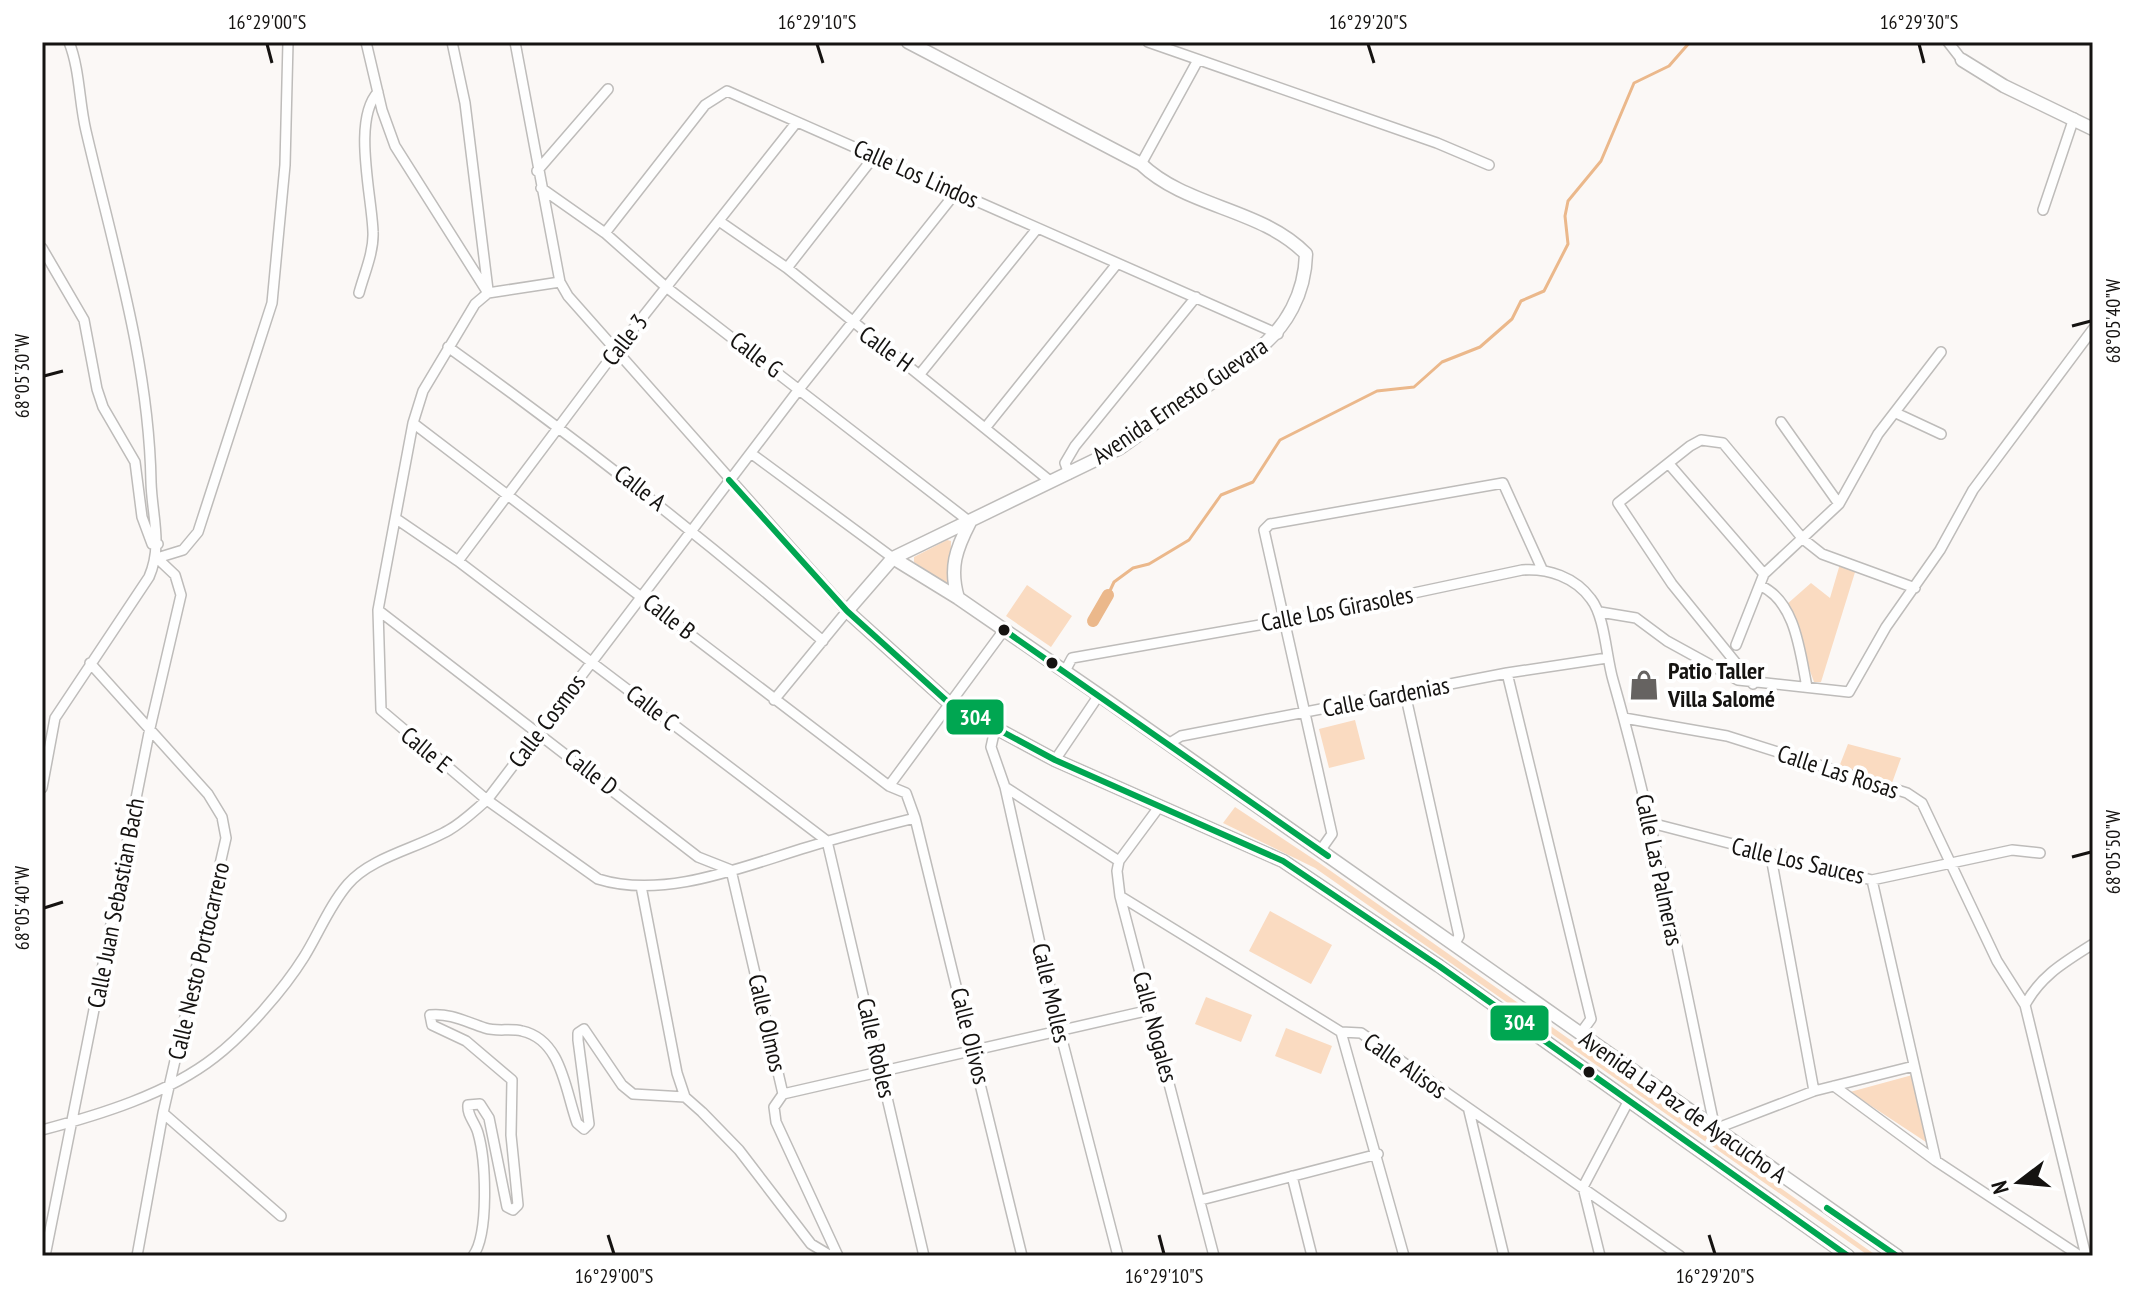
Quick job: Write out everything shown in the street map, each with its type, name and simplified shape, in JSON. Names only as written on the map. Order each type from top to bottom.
[{"type":"main road","name":"Avenida Ernesto Guevara","points":[[847,611],[893,558],[1120,448],[1278,334],[1296,300],[1306,254],[1294,241],[1159,181],[1141,164],[908,42]]},
{"type":"main road","points":[[1962,60],[2004,86],[2093,129]]},
{"type":"main road","points":[[958,598],[953,576],[954,553],[970,522]]},
{"type":"main road","name":"Avenida La Paz de Ayacucho A","points":[[893,558],[1065,671],[1897,1256]]},
{"type":"main road","points":[[847,611],[949,703],[1055,760],[1283,861],[1848,1256]]},
{"type":"street","points":[[42,788],[55,718],[149,577],[157,558],[158,544],[151,483],[153,449],[133,330],[109,213],[85,126],[69,42]]},
{"type":"street","points":[[157,558],[183,550],[198,532],[272,303],[285,165],[288,42]]},
{"type":"street","points":[[366,42],[395,146],[488,293]]},
{"type":"street","points":[[452,42],[465,103],[488,293]]},
{"type":"street","points":[[515,42],[560,282],[615,352],[847,611]]},
{"type":"street","points":[[1148,42],[1437,143],[1489,165]]},
{"type":"street","points":[[1948,42],[1962,60]]},
{"type":"street","points":[[1141,164],[1198,60]]},
{"type":"street","points":[[537,171],[608,89]]},
{"type":"street","name":"Calle Los Lindos","points":[[605,233],[714,96],[727,91],[796,123],[876,154],[1036,230],[1278,334]]},
{"type":"street","points":[[359,293],[374,236],[366,132],[371,99],[378,92]]},
{"type":"street","points":[[2043,210],[2074,118]]},
{"type":"street","name":"Calle 3","points":[[458,561],[615,352],[796,123]]},
{"type":"street","points":[[787,268],[876,154]]},
{"type":"street","name":"Calle G","points":[[541,188],[605,233],[666,287],[970,522]]},
{"type":"street","name":"Calle Cosmos","points":[[42,1130],[72,1122],[170,1084],[216,1057],[270,1001],[303,958],[349,883],[372,864],[452,829],[487,800],[850,323],[957,191]]},
{"type":"street","name":"Calle H","points":[[719,221],[787,268],[850,323],[920,374],[1050,481]]},
{"type":"street","points":[[920,374],[1036,230]]},
{"type":"street","points":[[42,248],[84,320],[97,389],[103,407],[135,462],[142,517],[152,544],[158,544]]},
{"type":"street","points":[[986,427],[1116,265]]},
{"type":"street","points":[[488,293],[560,282]]},
{"type":"street","name":"Calle E","points":[[488,293],[475,304],[448,347],[423,391],[413,423],[398,520],[378,610],[381,710],[487,800],[598,879],[617,885],[641,886],[731,870],[915,818]]},
{"type":"street","points":[[1069,474],[1065,463],[1075,446],[1196,297]]},
{"type":"street","points":[[1320,851],[1332,834],[1282,621],[1264,530],[1270,524],[1503,483],[1542,569],[1578,584],[1600,612],[1636,618],[1667,641],[1753,684],[1849,692],[1886,627],[1940,550],[1973,490],[2093,329]]},
{"type":"street","name":"Calle A","points":[[448,347],[558,426],[692,529],[823,641]]},
{"type":"street","points":[[1736,645],[1764,574],[1839,504],[1878,434],[1941,352]]},
{"type":"street","points":[[1896,413],[1941,434]]},
{"type":"street","points":[[1781,422],[1839,504]]},
{"type":"street","name":"Calle B","points":[[413,423],[774,700],[889,786],[906,793],[915,818]]},
{"type":"street","points":[[1753,684],[1672,584],[1618,503],[1701,440],[1723,443],[1803,539],[1822,554],[1915,588]]},
{"type":"street","name":"Avenida La Paz de Ayacucho A","points":[[752,454],[893,558]]},
{"type":"street","points":[[1669,464],[1764,574]]},
{"type":"street","name":"Calle C","points":[[398,520],[458,561],[827,841]]},
{"type":"street","name":"Calle Juan Sebastian Bach","points":[[45,1256],[150,728],[181,595],[175,575],[157,558]]},
{"type":"street","name":"Calle Los Girasoles","points":[[1065,671],[1072,658],[1282,621],[1542,569]]},
{"type":"street","points":[[1761,586],[1771,591],[1787,612],[1798,642],[1807,687]]},
{"type":"street","name":"Calle D","points":[[378,610],[539,731],[698,857],[731,870]]},
{"type":"street","name":"Avenida Ernesto Guevara","points":[[774,700],[847,611]]},
{"type":"street","name":"Calle Las Palmeras","points":[[1600,612],[1607,658],[1651,823],[1715,1129]]},
{"type":"street","points":[[889,786],[1004,630]]},
{"type":"street","name":"Calle Gardenias","points":[[1168,744],[1181,736],[1507,673],[1607,658]]},
{"type":"street","name":"Calle Nesto Portocarrero","points":[[90,663],[208,794],[222,817],[226,838],[163,1113],[137,1256]]},
{"type":"street","points":[[1507,673],[1591,1019],[1580,1034]]},
{"type":"street","points":[[1405,693],[1459,936],[1454,945]]},
{"type":"street","points":[[1055,760],[1099,695]]},
{"type":"street","name":"Calle Las Rosas","points":[[1624,718],[1727,736],[1907,793],[1922,803],[1997,961],[2025,1005],[2083,1256]]},
{"type":"street","name":"Calle Molles","points":[[995,729],[991,747],[1005,787],[1059,1028],[1118,1256]]},
{"type":"street","points":[[1005,787],[1119,861],[1159,807]]},
{"type":"street","name":"Calle Olivos","points":[[915,818],[974,1048],[1022,1256]]},
{"type":"street","name":"Calle Los Sauces","points":[[1651,823],[1771,857],[1872,880],[2012,850],[2040,853]]},
{"type":"street","name":"Calle Robles","points":[[827,841],[924,1256]]},
{"type":"street","points":[[1771,857],[1814,1091]]},
{"type":"street","name":"Calle Nogales","points":[[1119,861],[1120,896],[1214,1256]]},
{"type":"street","name":"Calle Olmos","points":[[731,870],[783,1094],[774,1107],[776,1122],[838,1256]]},
{"type":"street","points":[[1872,880],[1936,1161]]},
{"type":"street","points":[[641,886],[677,1073],[685,1097],[739,1150],[811,1244],[831,1256]]},
{"type":"street","name":"Calle Alisos","points":[[1120,896],[1341,1032],[1361,1033],[1680,1256]]},
{"type":"street","points":[[2025,1005],[2037,983],[2048,973],[2093,944]]},
{"type":"street","points":[[783,1094],[1059,1028],[1150,1010]]},
{"type":"street","points":[[473,1256],[483,1237],[483,1166],[478,1132],[467,1108],[471,1102],[484,1108],[501,1168],[507,1207],[516,1209],[511,1135],[515,1089],[506,1071],[466,1041],[435,1027],[429,1021],[430,1015],[460,1018],[496,1030],[518,1029],[545,1041],[557,1060],[577,1123],[584,1129],[589,1124],[580,1069],[580,1029],[590,1035],[622,1085],[633,1094],[685,1097]]},
{"type":"street","points":[[1341,1032],[1378,1154],[1404,1256]]},
{"type":"street","points":[[1715,1129],[1814,1091],[1914,1066]]},
{"type":"street","points":[[1834,1086],[1936,1161],[2083,1256]]},
{"type":"street","points":[[1600,1256],[1583,1187],[1629,1100]]},
{"type":"street","points":[[1469,1111],[1504,1256]]},
{"type":"street","points":[[163,1113],[281,1216]]},
{"type":"street","points":[[1201,1200],[1378,1154]]},
{"type":"street","points":[[1292,1176],[1312,1256]]},
{"type":"shaded area","points":[[947,540],[951,541],[950,582],[946,584],[914,562],[914,557]]},
{"type":"shaded area","points":[[1840,564],[1856,569],[1821,682],[1814,682],[1786,605],[1811,583],[1830,598]]},
{"type":"shaded area","points":[[1027,585],[1072,616],[1051,647],[1006,616]]},
{"type":"shaded area","points":[[1355,720],[1365,759],[1329,768],[1319,729]]},
{"type":"shaded area","points":[[1848,744],[1901,758],[1892,783],[1839,767]]},
{"type":"shaded area","points":[[1235,807],[1318,862],[1877,1256],[1869,1256],[1315,868],[1223,823]]},
{"type":"shaded area","points":[[1270,911],[1332,945],[1311,984],[1249,951]]},
{"type":"shaded area","points":[[1206,997],[1252,1015],[1241,1042],[1195,1024]]},
{"type":"shaded area","points":[[1286,1028],[1332,1046],[1321,1074],[1275,1056]]},
{"type":"shaded area","points":[[1916,1074],[1932,1146],[1850,1092]]},
{"type":"waterway","points":[[1108,595],[1114,582],[1133,568],[1149,564],[1189,540],[1221,495],[1253,482],[1280,440],[1377,391],[1414,387],[1442,362],[1480,347],[1512,319],[1521,301],[1544,291],[1568,244],[1565,216],[1568,201],[1601,161],[1634,83],[1669,66],[1690,42]]},
{"type":"waterway","points":[[1093,621],[1108,595]]},
{"type":"transit line","name":"304","points":[[729,480],[847,611],[949,703],[1055,760],[1283,861],[1439,966],[1848,1256]]},
{"type":"transit line","name":"304","points":[[1004,630],[1328,856]]},
{"type":"transit line","name":"304","points":[[1827,1208],[1897,1256]]},
{"type":"place","name":"Patio Taller Villa Salomé","points":[[1644,685]]}]
